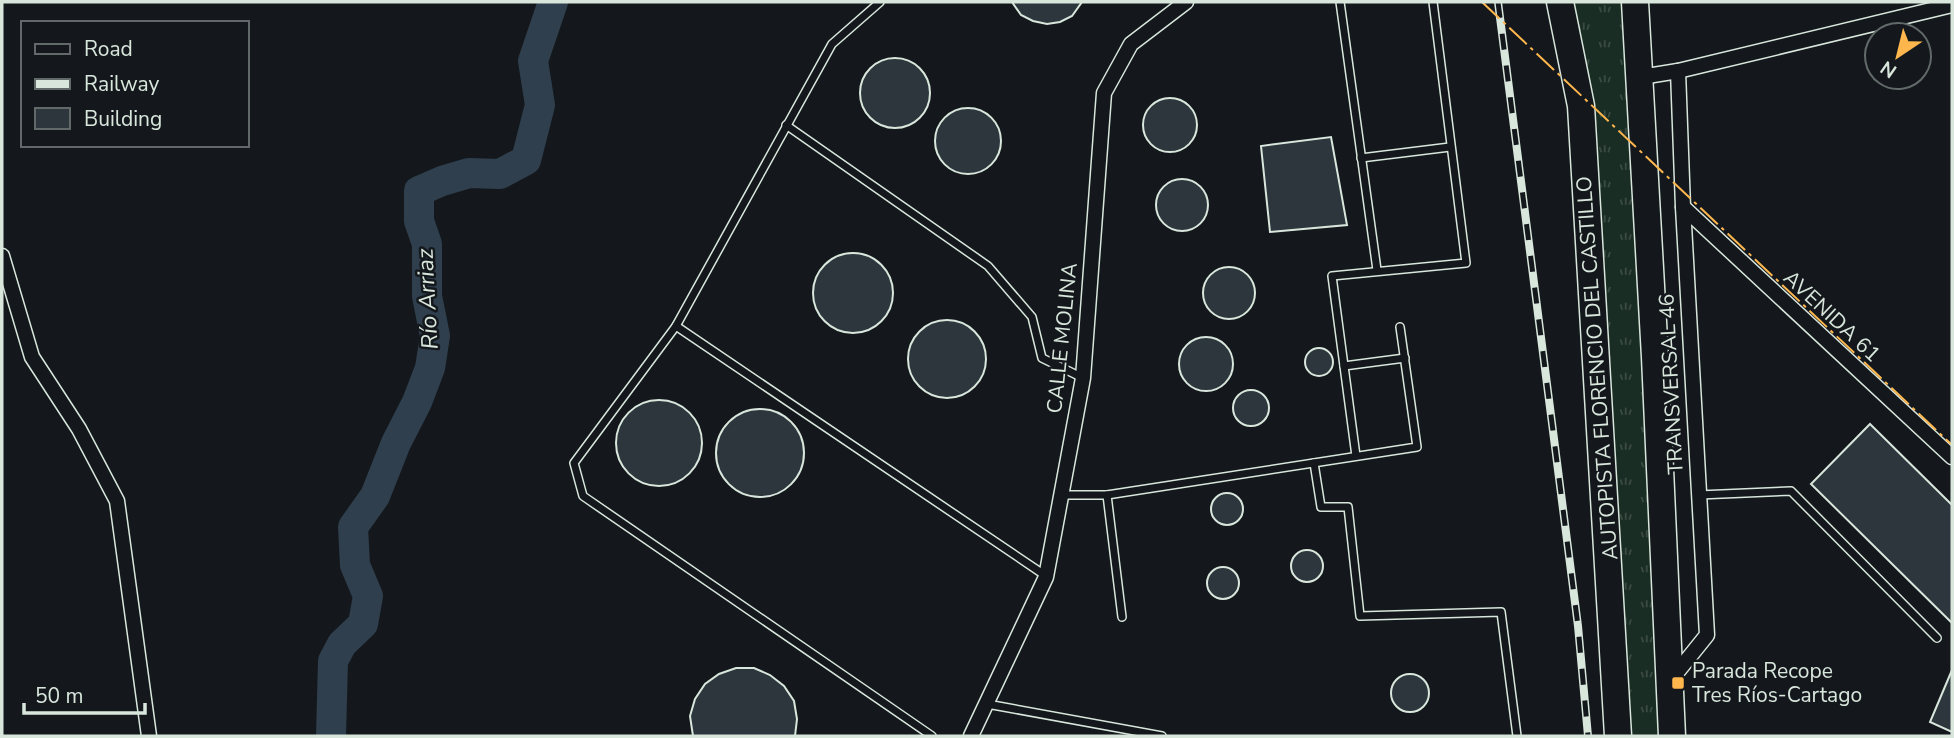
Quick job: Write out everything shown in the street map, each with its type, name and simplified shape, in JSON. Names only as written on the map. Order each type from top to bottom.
[{"type":"highway","name":"AUTOPISTA FLORENCIO DEL CASTILLO","points":[[1560,2],[1581,106],[1618,736]]},
{"type":"highway","points":[[1635,2],[1672,736]]},
{"type":"street","name":"CALLE MOLINA","points":[[971,736],[1046,577],[1083,378],[1104,93],[1131,44],[1186,2]]},
{"type":"street","points":[[1546,2],[1574,73]]},
{"type":"street","points":[[1640,77],[1678,71],[1952,5]]},
{"type":"street","name":"TRANSVERSAL 46","points":[[1669,682],[1707,635],[1678,71]]},
{"type":"street","name":"AVENIDA 61","points":[[1683,207],[1952,457]]},
{"type":"street","points":[[2,256],[32,357],[79,429],[117,501],[149,736]]},
{"type":"lane","points":[[880,2],[832,44],[676,326],[574,463],[583,496],[932,736]]},
{"type":"lane","points":[[1340,2],[1377,270]]},
{"type":"lane","points":[[1356,456],[1332,275],[1466,262],[1433,2]]},
{"type":"lane","points":[[786,125],[988,266],[1031,317],[1042,358],[1083,378]]},
{"type":"lane","points":[[1361,158],[1450,147]]},
{"type":"lane","points":[[676,326],[1046,577]]},
{"type":"lane","points":[[1062,495],[1107,495],[1417,447],[1401,327]]},
{"type":"lane","points":[[1344,366],[1405,358]]},
{"type":"lane","points":[[1314,463],[1321,507],[1348,507],[1360,616],[1500,612],[1517,736]]},
{"type":"lane","points":[[1698,495],[1791,491],[1937,638]]},
{"type":"lane","points":[[1107,495],[1122,617]]},
{"type":"lane","points":[[986,704],[1162,736]]},
{"type":"green space","points":[[1560,2],[1631,2],[1669,736],[1618,736]]},
{"type":"building","points":[[1012,2],[1082,2],[1072,16],[1047,24],[1021,15]]},
{"type":"building","points":[[902,58],[915,64],[924,73],[928,79],[928,107],[920,118],[909,126],[888,128],[870,118],[862,107],[860,86],[870,68],[881,60]]},
{"type":"building","points":[[1170,98],[1189,106],[1197,125],[1189,144],[1170,152],[1151,144],[1143,125],[1151,106]]},
{"type":"building","points":[[968,108],[981,111],[991,118],[998,128],[1001,141],[998,154],[991,164],[981,171],[968,174],[955,171],[945,164],[938,154],[935,141],[938,128],[945,118],[955,111]]},
{"type":"building","points":[[1331,137],[1347,225],[1270,232],[1261,146]]},
{"type":"building","points":[[1182,179],[1192,181],[1200,187],[1206,195],[1206,215],[1200,223],[1192,229],[1182,231],[1172,229],[1164,223],[1158,215],[1156,205],[1158,195],[1164,187],[1172,181]]},
{"type":"building","points":[[853,253],[868,256],[881,265],[890,278],[893,293],[890,308],[881,321],[868,330],[853,333],[838,330],[825,321],[816,308],[813,293],[816,278],[825,265],[838,256]]},
{"type":"building","points":[[1229,267],[1239,269],[1247,275],[1253,283],[1253,303],[1247,311],[1239,317],[1229,319],[1219,317],[1211,311],[1205,303],[1203,293],[1205,283],[1211,275],[1219,269]]},
{"type":"building","points":[[947,320],[962,323],[974,332],[983,344],[986,359],[983,374],[974,386],[962,395],[947,398],[932,395],[920,386],[911,374],[908,359],[911,344],[920,332],[932,323]]},
{"type":"building","points":[[1206,337],[1225,345],[1233,364],[1225,383],[1206,391],[1187,383],[1179,364],[1187,345]]},
{"type":"building","points":[[1319,348],[1329,352],[1333,362],[1329,372],[1319,376],[1309,372],[1305,362],[1309,352]]},
{"type":"building","points":[[1251,390],[1264,395],[1269,408],[1264,421],[1251,426],[1238,421],[1233,408],[1238,395]]},
{"type":"building","points":[[659,400],[675,404],[689,413],[698,427],[702,443],[698,459],[689,473],[675,482],[659,486],[643,482],[629,473],[620,459],[616,443],[620,427],[629,413],[643,404]]},
{"type":"building","points":[[760,409],[785,416],[797,428],[804,453],[797,478],[785,490],[760,497],[735,490],[723,478],[716,453],[723,428],[735,416]]},
{"type":"building","points":[[1870,424],[1952,505],[1952,623],[1811,484]]},
{"type":"building","points":[[1227,493],[1239,497],[1243,509],[1239,521],[1227,525],[1215,521],[1211,509],[1215,497]]},
{"type":"building","points":[[1307,550],[1318,555],[1323,566],[1318,577],[1307,582],[1296,577],[1291,566],[1296,555]]},
{"type":"building","points":[[1223,567],[1234,572],[1239,583],[1234,594],[1223,599],[1212,594],[1207,583],[1212,572]]},
{"type":"building","points":[[736,668],[754,668],[770,675],[784,686],[794,701],[797,719],[795,736],[693,736],[690,716],[695,699],[705,684],[719,674]]},
{"type":"building","points":[[1952,670],[1952,732],[1930,722]]},
{"type":"building","points":[[1410,674],[1424,679],[1429,693],[1424,707],[1410,712],[1396,707],[1391,693],[1396,679]]},
{"type":"waterway","name":"Río Arriaz","points":[[331,736],[333,661],[342,644],[363,624],[368,596],[355,565],[353,527],[375,496],[430,368],[435,336],[427,296],[427,244],[419,221],[419,191],[469,173],[500,174],[526,160],[540,105],[533,61],[553,2]]},
{"type":"railway","points":[[1498,2],[1578,626],[1588,736]]},
{"type":"power","points":[[1482,2],[1952,445]]},
{"type":"place","name":"Parada Recope Tres Ríos-Cartago","points":[[1678,683]]}]
